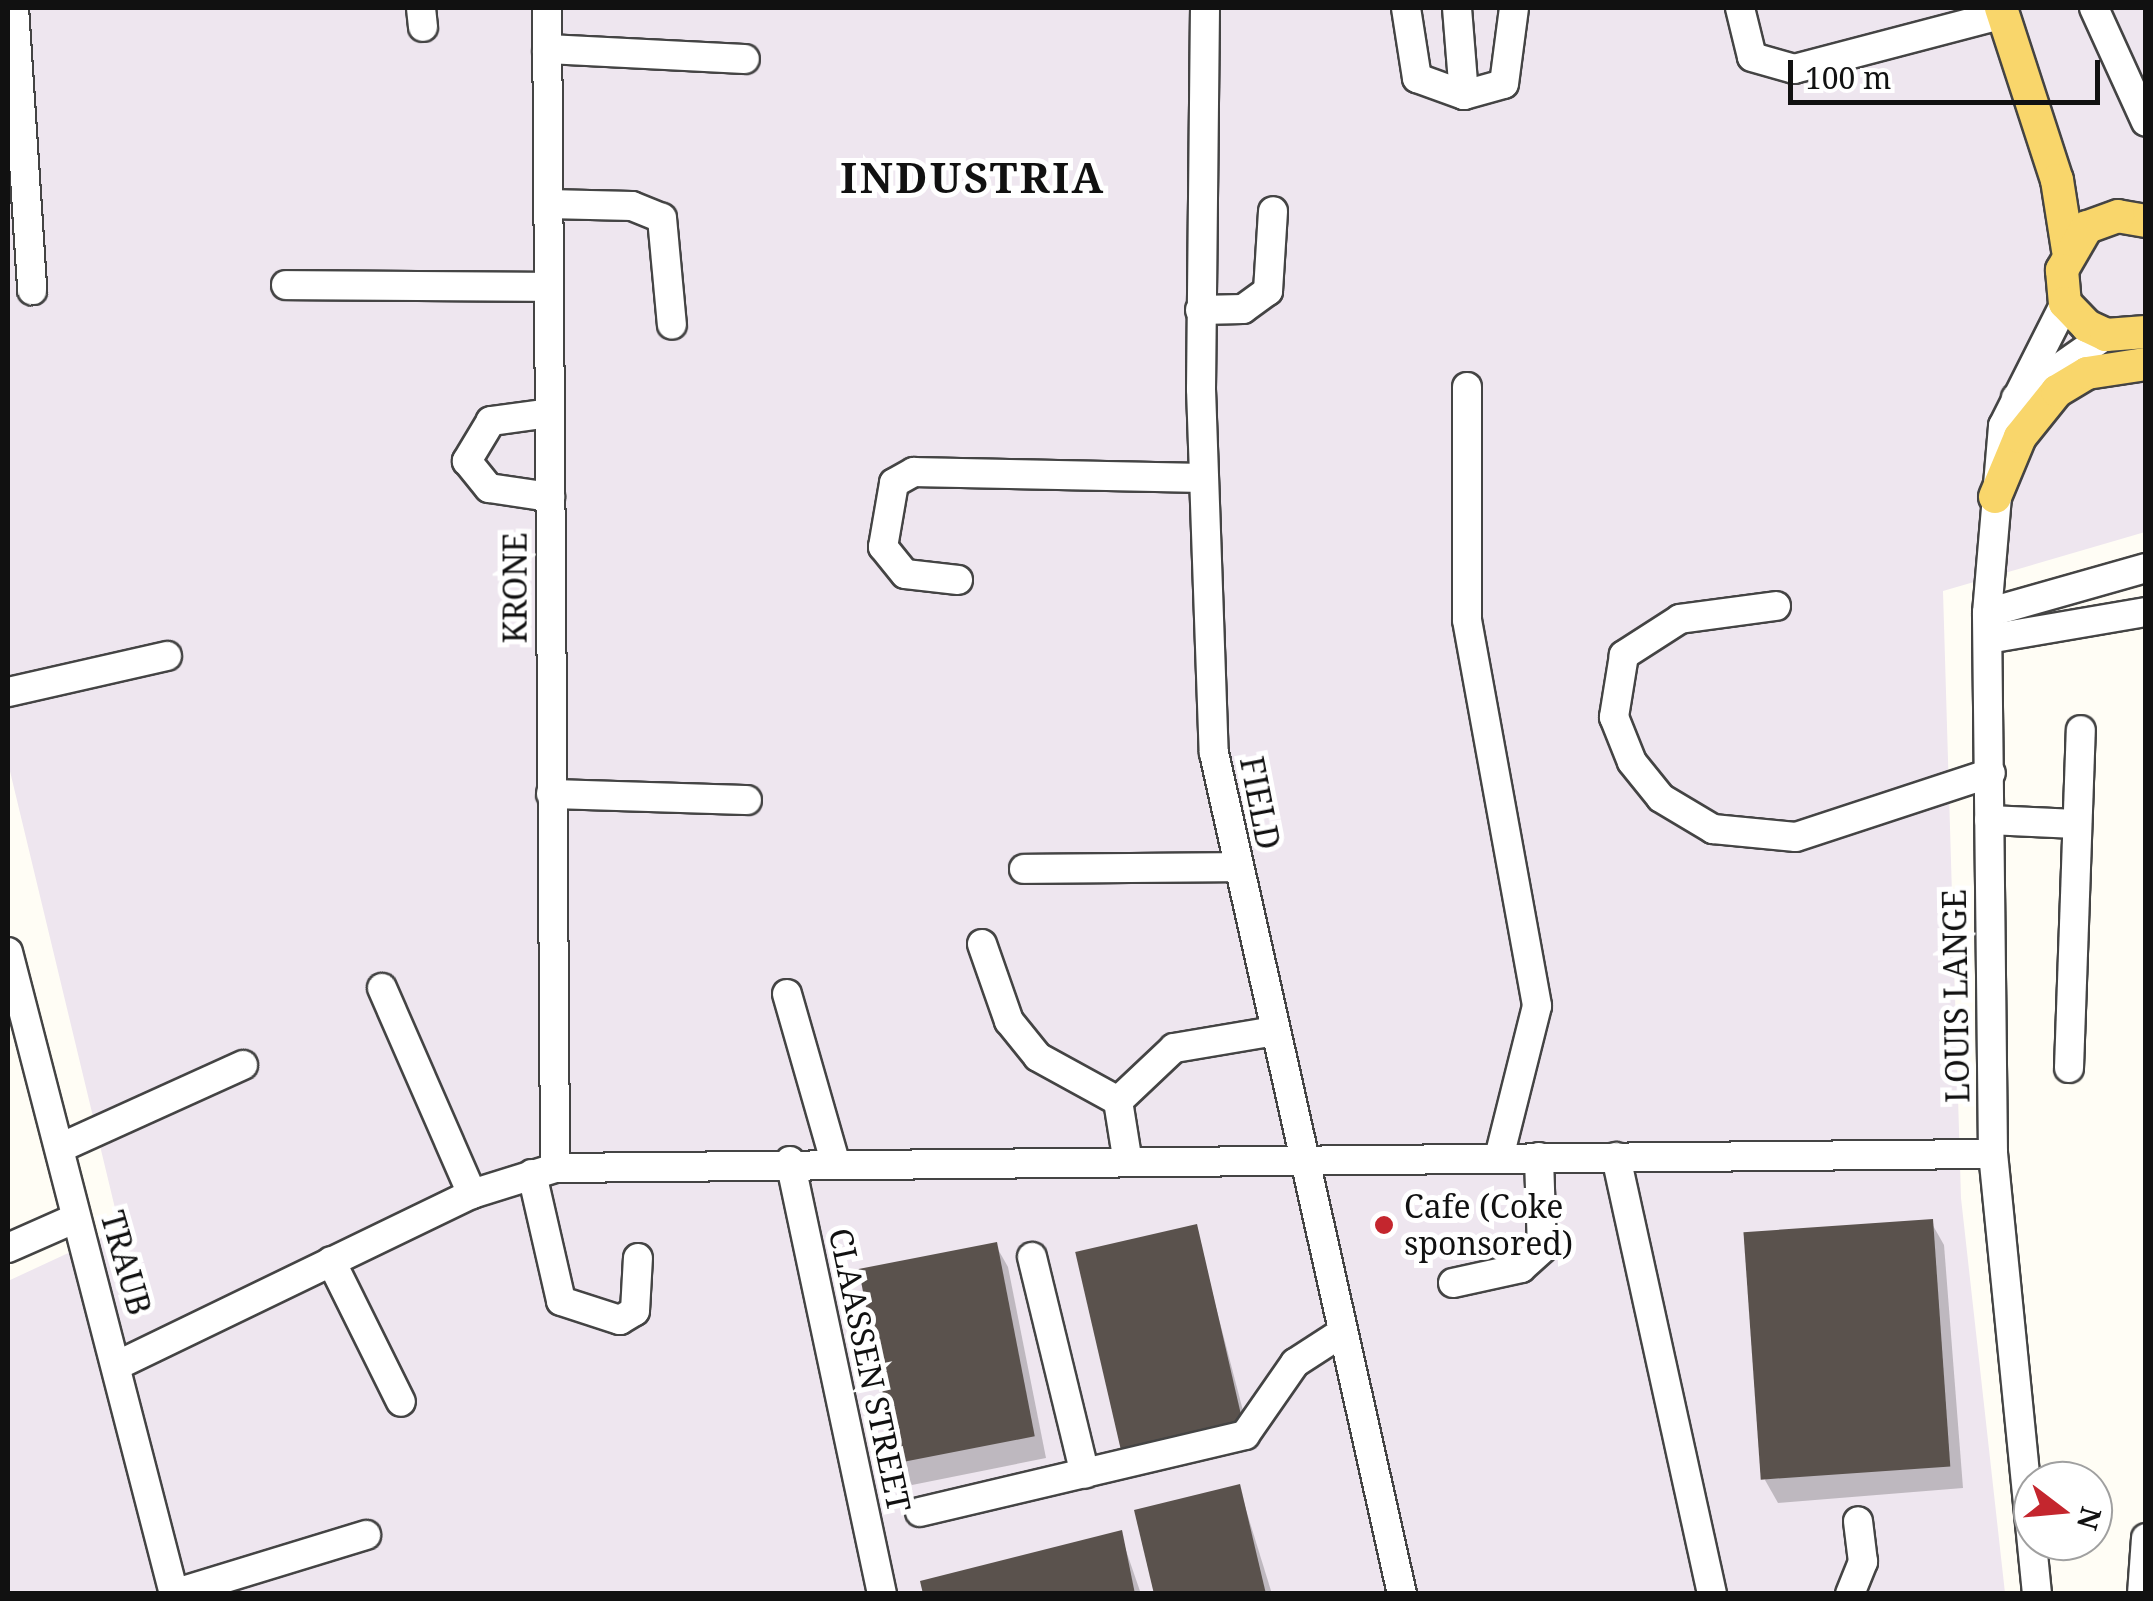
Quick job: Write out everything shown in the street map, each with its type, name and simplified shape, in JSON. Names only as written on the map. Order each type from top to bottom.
[{"type":"main road","points":[[2002,11],[2056,180],[2068,250],[2065,303],[2106,335],[2146,332]]},
{"type":"main road","points":[[2056,180],[2108,218],[2146,221]]},
{"type":"main road","points":[[2068,250],[2108,218]]},
{"type":"main road","points":[[1995,497],[2020,437],[2057,390],[2087,374],[2146,364]]},
{"type":"street","points":[[14,8],[32,290]]},
{"type":"street","name":"KRONE","points":[[547,8],[551,794],[543,1171],[561,1301],[620,1320],[635,1311],[638,1258]]},
{"type":"street","name":"FIELD","points":[[1205,8],[1200,310],[1202,478],[1214,753],[1236,867],[1402,1594]]},
{"type":"street","points":[[1406,8],[1416,78],[1464,96],[1504,84],[1514,8]]},
{"type":"street","points":[[1457,8],[1464,96]]},
{"type":"street","points":[[1740,8],[1752,57],[1794,69],[2002,11]]},
{"type":"street","points":[[2094,8],[2146,122]]},
{"type":"street","points":[[547,49],[744,59]]},
{"type":"street","points":[[548,204],[632,206],[662,218],[672,325]]},
{"type":"street","points":[[1200,310],[1243,310],[1268,291],[1273,211]]},
{"type":"street","points":[[286,285],[548,287]]},
{"type":"street","name":"LOUIS LANGE","points":[[2038,1594],[1993,1154],[1987,626],[1995,497],[2014,399],[2065,303]]},
{"type":"street","points":[[2014,399],[2106,335]]},
{"type":"street","points":[[1467,387],[1467,620],[1537,1006],[1498,1158]]},
{"type":"street","points":[[550,413],[491,421],[467,461],[489,488],[550,497]]},
{"type":"street","points":[[958,580],[905,574],[883,546],[894,483],[914,472],[1202,478]]},
{"type":"street","points":[[1987,626],[2146,568]]},
{"type":"street","points":[[1776,606],[1680,619],[1624,656],[1614,717],[1632,762],[1662,798],[1713,829],[1796,837],[1991,773]]},
{"type":"street","points":[[1987,626],[2146,612]]},
{"type":"street","points":[[8,692],[166,656]]},
{"type":"street","points":[[2070,1068],[2081,730]]},
{"type":"street","points":[[551,794],[747,800]]},
{"type":"street","points":[[1989,820],[2076,824]]},
{"type":"street","points":[[1024,869],[1236,867]]},
{"type":"street","points":[[982,944],[1009,1021],[1038,1057],[1118,1101]]},
{"type":"street","name":"TRAUB","points":[[8,952],[174,1593]]},
{"type":"street","points":[[382,988],[472,1194]]},
{"type":"street","points":[[787,994],[835,1161]]},
{"type":"street","points":[[1118,1101],[1174,1048],[1274,1031]]},
{"type":"street","points":[[60,1148],[243,1065]]},
{"type":"street","points":[[1118,1101],[1127,1157]]},
{"type":"street","points":[[118,1365],[472,1194],[543,1171],[790,1162],[1127,1157],[1993,1154]]},
{"type":"street","points":[[1616,1157],[1712,1594]]},
{"type":"street","points":[[1453,1283],[1521,1268],[1542,1249],[1539,1158]]},
{"type":"street","name":"CLAASSEN STREET","points":[[790,1162],[882,1594]]},
{"type":"street","points":[[8,1248],[76,1218]]},
{"type":"street","points":[[1032,1257],[1085,1474]]},
{"type":"street","points":[[332,1261],[401,1402]]},
{"type":"street","points":[[920,1512],[1246,1435],[1295,1363],[1343,1332]]},
{"type":"street","points":[[1850,1594],[1863,1562],[1858,1521]]},
{"type":"street","points":[[174,1593],[366,1535]]},
{"type":"street","points":[[2142,1594],[2146,1538]]},
{"type":"shaded area","points":[[8,8],[2145,8],[2145,532],[1943,591],[1961,1198],[2005,1593],[8,1593],[8,1281],[120,1229],[8,763]]},
{"type":"building","points":[[1933,1219],[1950,1466],[1761,1480],[1743,1232]]},
{"type":"building","points":[[1197,1224],[1244,1426],[1122,1454],[1075,1252]]},
{"type":"building","points":[[997,1242],[1035,1436],[896,1463],[859,1269]]},
{"type":"building","points":[[1240,1484],[1266,1594],[1154,1594],[1134,1510]]},
{"type":"building","points":[[1122,1530],[1135,1594],[923,1594],[920,1581]]},
{"type":"place","name":"Cafe (Coke sponsored)","points":[[1384,1225]]},
{"type":"district","name":"INDUSTRIA","points":[[973,177]]}]
